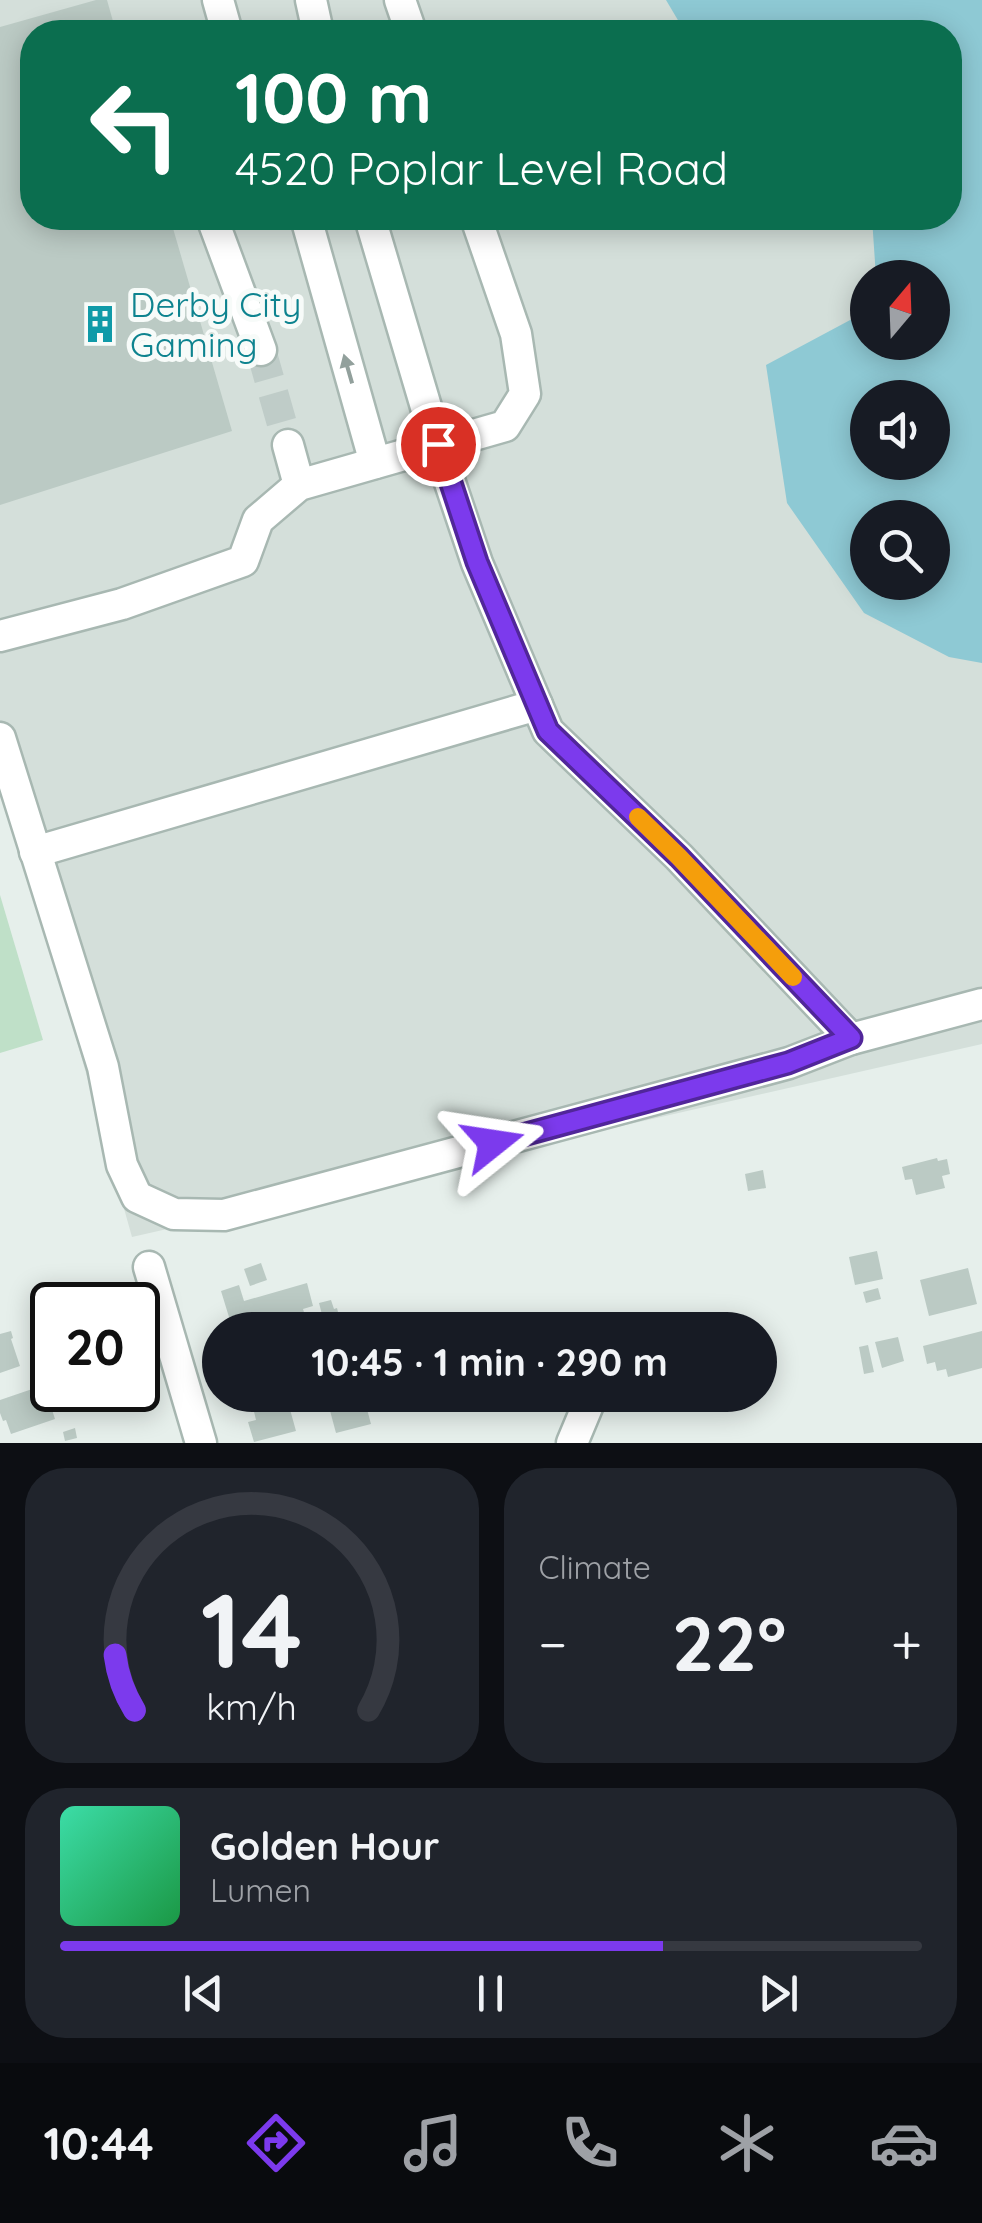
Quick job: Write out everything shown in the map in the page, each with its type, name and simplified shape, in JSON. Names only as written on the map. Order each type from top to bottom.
[{"type":"street","points":[[216,230],[261,350]]},
{"type":"street","points":[[309,230],[375,462]]},
{"type":"street","points":[[374,230],[477,562],[548,731],[679,857],[851,1038]]},
{"type":"street","points":[[0,636],[122,604],[243,561],[258,520],[299,485],[505,426],[526,394],[516,334],[480,230]]},
{"type":"street","points":[[288,446],[299,485]]},
{"type":"street","points":[[35,852],[537,705]]},
{"type":"street","points":[[0,738],[103,1067],[122,1165],[137,1197],[174,1214],[224,1214],[788,1063],[851,1038],[982,1004]]},
{"type":"street","points":[[149,1266],[202,1443]]},
{"type":"street","points":[[572,1443],[585,1412]]},
{"type":"shaded area","points":[[0,0],[982,0],[982,1044],[132,1237],[0,767]]},
{"type":"green space","points":[[0,895],[43,1040],[0,1053]]},
{"type":"water","points":[[666,0],[982,0],[982,663],[949,657],[864,613],[855,600],[950,600],[950,500],[850,500],[850,593],[787,503],[766,365],[850,320],[850,360],[950,360],[950,260],[875,260],[873,230],[962,230],[962,20],[678,20]]},
{"type":"building","name":"Derby City Gaming","points":[[107,0],[113,20],[25,20]]},
{"type":"building","name":"Derby City Gaming","points":[[20,21],[20,230],[173,230],[232,431],[0,505],[0,27]]},
{"type":"building","points":[[947,1159],[950,1174],[942,1176],[945,1188],[916,1195],[912,1179],[905,1180],[902,1167]]},
{"type":"building","points":[[763,1170],[766,1188],[748,1191],[745,1174]]},
{"type":"building","points":[[877,1251],[883,1279],[855,1285],[849,1257]]},
{"type":"building","points":[[261,1263],[267,1280],[250,1286],[244,1269]]},
{"type":"building","points":[[968,1268],[977,1304],[929,1316],[920,1280]]},
{"type":"building","points":[[307,1283],[313,1306],[304,1312],[227,1312],[221,1291],[239,1285],[244,1301]]},
{"type":"building","points":[[878,1288],[881,1299],[866,1303],[863,1292]]},
{"type":"building","points":[[331,1300],[338,1312],[321,1312],[319,1303]]},
{"type":"building","points":[[11,1331],[20,1366],[0,1373],[0,1334]]},
{"type":"building","points":[[982,1331],[982,1368],[948,1377],[946,1369],[937,1371],[935,1362],[927,1364],[923,1346]]},
{"type":"building","points":[[898,1337],[904,1361],[882,1368],[875,1342]]},
{"type":"building","points":[[868,1345],[874,1372],[864,1374],[859,1347]]},
{"type":"building","points":[[30,1390],[30,1412],[53,1412],[55,1419],[11,1434],[0,1413],[0,1400]]},
{"type":"building","points":[[254,1412],[291,1412],[296,1431],[254,1442],[248,1422],[256,1420]]},
{"type":"building","points":[[330,1412],[368,1412],[371,1424],[336,1433]]},
{"type":"building","points":[[75,1428],[77,1438],[65,1441],[63,1432]]},
{"type":"tunnel","points":[[261,350],[288,445]]},
{"type":"slow traffic","points":[[638,817],[793,977]]},
{"type":"place","name":"Derby City Gaming","points":[[100,324]]},
{"type":"route","points":[[438,444],[477,562],[548,731],[679,857],[851,1038],[788,1063],[493,1143]]}]
